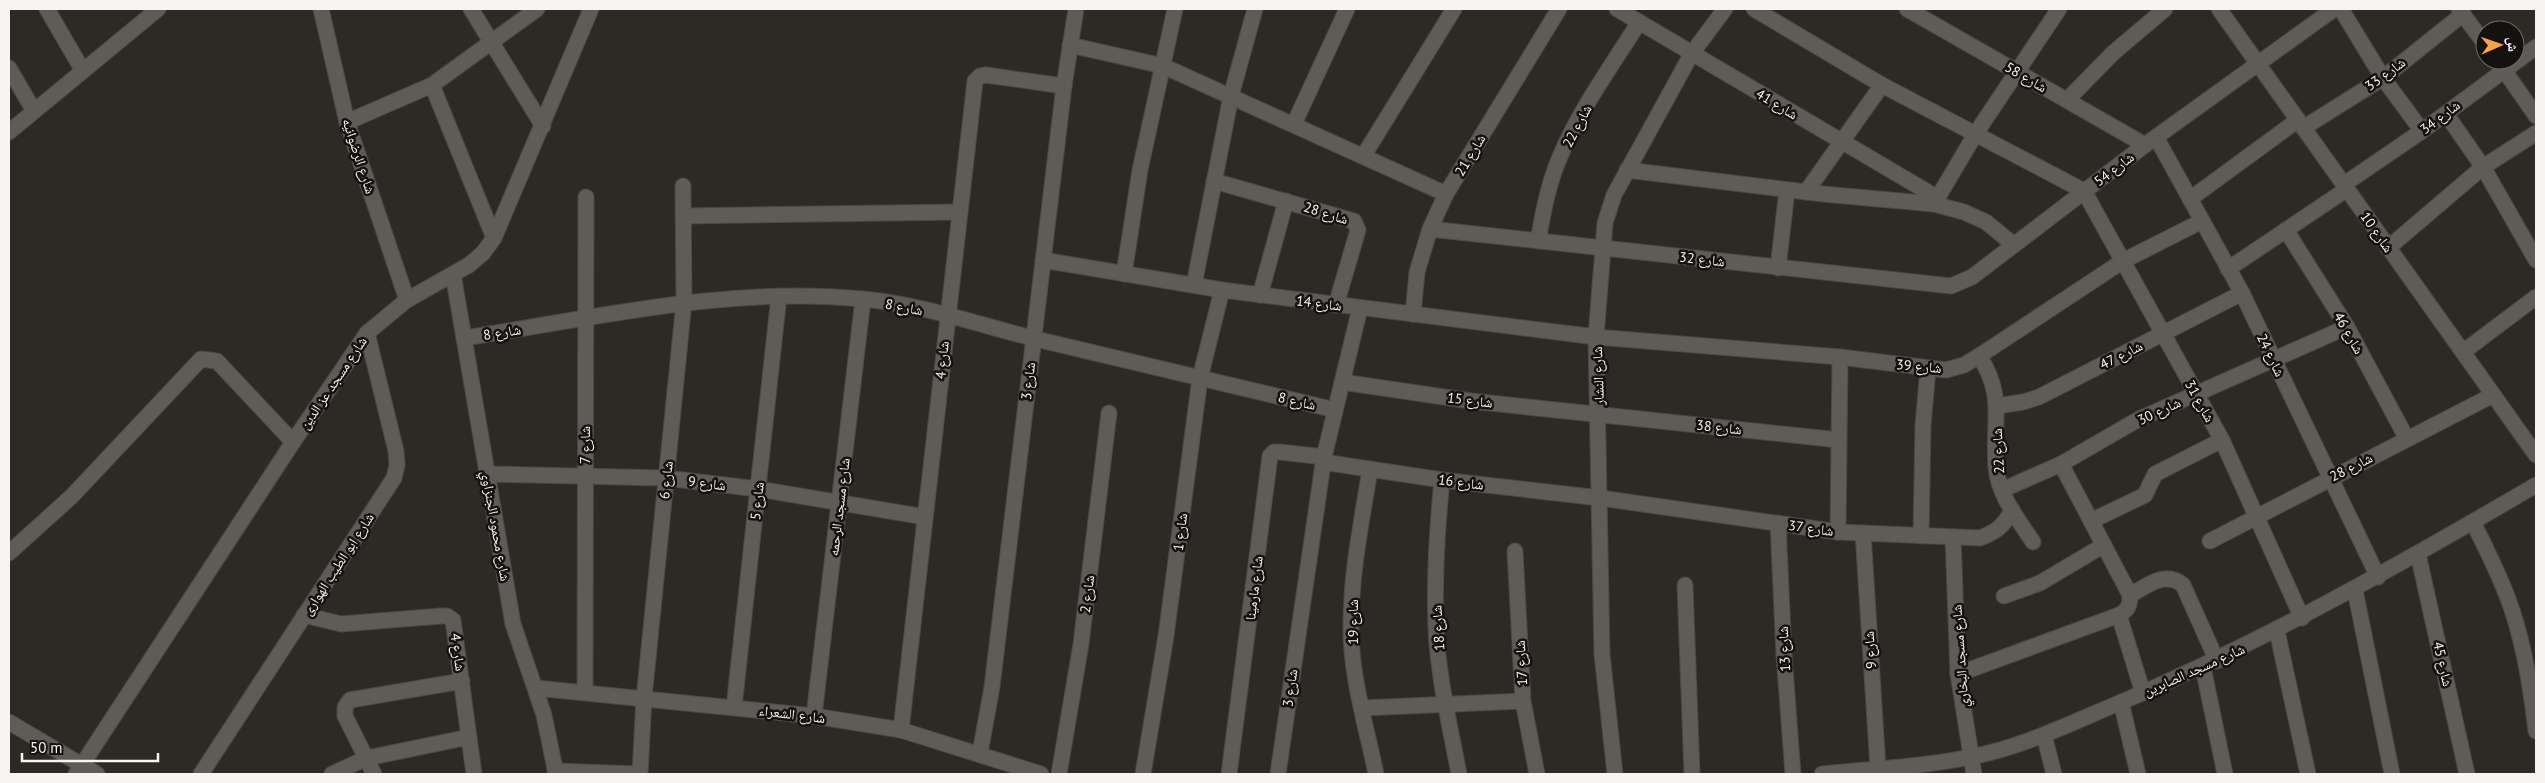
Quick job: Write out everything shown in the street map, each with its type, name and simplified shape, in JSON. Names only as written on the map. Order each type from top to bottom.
[{"type":"street","points":[[47,9],[82,71]]},
{"type":"street","points":[[9,132],[82,71],[143,14],[158,9]]},
{"type":"street","name":"شارع الرضوانيه","points":[[321,9],[347,122],[407,300]]},
{"type":"street","points":[[471,9],[543,126]]},
{"type":"street","points":[[347,122],[432,85],[490,41],[537,9]]},
{"type":"street","name":"شارع مسجد عز الدين","points":[[79,769],[293,442],[367,333],[407,300],[469,265],[494,238],[591,9]]},
{"type":"street","name":"شارع 3","points":[[980,753],[994,670],[1064,86],[1076,9]]},
{"type":"street","points":[[1124,274],[1140,170],[1175,9]]},
{"type":"street","points":[[1194,286],[1231,96],[1255,9]]},
{"type":"street","points":[[1294,124],[1347,9]]},
{"type":"street","points":[[1364,155],[1454,9]]},
{"type":"street","name":"شارع 21","points":[[1413,314],[1417,272],[1430,229],[1446,194],[1559,9]]},
{"type":"street","name":"شارع 41","points":[[1617,9],[1843,143],[1936,201]]},
{"type":"street","name":"شارع النشار","points":[[1615,774],[1602,654],[1599,414],[1596,337],[1605,223],[1614,195],[1692,53],[1725,9]]},
{"type":"street","points":[[1754,9],[1882,85],[1976,133],[2084,192]]},
{"type":"street","name":"شارع 58","points":[[1907,9],[2067,100],[2150,141]]},
{"type":"street","points":[[1936,201],[1976,133],[2059,9]]},
{"type":"street","points":[[2067,100],[2113,53],[2165,9]]},
{"type":"street","name":"شارع 10","points":[[2219,9],[2536,455]]},
{"type":"street","points":[[2258,63],[2334,9]]},
{"type":"street","points":[[2341,9],[2383,78],[2422,131]]},
{"type":"street","points":[[2461,11],[2475,30]]},
{"type":"street","name":"شارع 33","points":[[2190,199],[2300,124],[2383,78],[2461,11]]},
{"type":"street","name":"شارع 22","points":[[1538,241],[1545,200],[1560,159],[1579,120],[1639,22]]},
{"type":"street","points":[[1070,45],[1164,66],[1364,155],[1446,194]]},
{"type":"street","name":"شارع 54","points":[[1972,277],[2150,141],[2258,63]]},
{"type":"street","points":[[9,68],[34,111]]},
{"type":"street","name":"شارع 34","points":[[2228,269],[2286,230],[2446,114],[2494,70]]},
{"type":"street","points":[[2504,70],[2536,116]]},
{"type":"street","name":"شارع 4","points":[[901,730],[975,81],[980,76],[986,75],[1064,86]]},
{"type":"street","points":[[432,85],[494,238]]},
{"type":"street","points":[[1806,192],[1843,143],[1882,85]]},
{"type":"street","points":[[2446,114],[2483,167],[2536,260]]},
{"type":"street","points":[[2388,248],[2483,167],[2536,133]]},
{"type":"street","name":"شارع 24","points":[[2150,141],[2190,199],[2242,293],[2378,577]]},
{"type":"street","points":[[1628,170],[1806,192],[1936,201],[1986,222],[2014,244]]},
{"type":"street","name":"شارع 28","points":[[1214,181],[1349,219],[1357,225],[1358,230],[1336,305]]},
{"type":"street","name":"شارع 6","points":[[639,774],[644,698],[684,302],[683,186]]},
{"type":"street","points":[[1778,268],[1787,190]]},
{"type":"street","name":"شارع 31","points":[[2084,192],[2222,440],[2302,618]]},
{"type":"street","name":"شارع 7","points":[[585,692],[586,197]]},
{"type":"street","points":[[1260,295],[1286,201]]},
{"type":"street","points":[[683,216],[959,212]]},
{"type":"street","name":"شارع 39","points":[[1596,337],[1840,357],[1946,370],[1964,365],[1979,356],[2122,261],[2202,221]]},
{"type":"street","name":"شارع 32","points":[[1430,229],[1951,286],[1972,277]]},
{"type":"street","name":"شارع 46","points":[[2286,230],[2347,328],[2406,439]]},
{"type":"street","name":"شارع 14","points":[[1043,260],[1222,290],[1596,337]]},
{"type":"street","name":"شارع محمود الجنزاوي","points":[[453,274],[513,624],[526,668],[536,688],[551,743],[555,773]]},
{"type":"street","name":"شارع 1","points":[[1144,774],[1166,636],[1200,378],[1222,290]]},
{"type":"street","name":"شارع 47","points":[[1997,406],[2023,402],[2039,397],[2242,293]]},
{"type":"street","name":"شارع 8","points":[[464,338],[684,302],[779,296],[863,299],[948,315],[1034,338],[1335,410]]},
{"type":"street","name":"شارع 5","points":[[734,707],[779,296]]},
{"type":"street","points":[[2463,352],[2536,297]]},
{"type":"street","name":"شارع مسجد الرحمه","points":[[814,716],[863,299]]},
{"type":"street","name":"شارع 3","points":[[1278,774],[1323,460],[1360,308]]},
{"type":"street","name":"شارع 30","points":[[2002,490],[2061,464],[2139,419],[2347,328]]},
{"type":"street","name":"شارع ابو الطيب الهوارى","points":[[201,774],[394,478],[397,465],[396,451],[367,333]]},
{"type":"street","name":"شارع 22","points":[[1979,356],[1989,371],[1995,388],[1997,406],[1996,468],[2002,490],[2012,510],[2033,542]]},
{"type":"street","points":[[1838,532],[1840,357]]},
{"type":"street","points":[[9,553],[72,496],[201,359],[217,361],[293,442]]},
{"type":"street","points":[[1921,536],[1923,424],[1928,369]]},
{"type":"street","name":"شارع 15","points":[[1342,382],[1471,401],[1599,414]]},
{"type":"street","name":"شارع 28","points":[[2210,541],[2493,395]]},
{"type":"street","name":"شارع 2","points":[[1059,774],[1082,644],[1109,413]]},
{"type":"street","name":"شارع 38","points":[[1599,414],[1839,440]]},
{"type":"street","points":[[2091,521],[2145,495],[2156,474],[2222,440]]},
{"type":"street","name":"شارع مارمينا","points":[[1229,774],[1270,456],[1274,452],[1280,452],[1323,460]]},
{"type":"street","name":"شارع 16","points":[[1323,460],[1442,480],[1600,498]]},
{"type":"street","points":[[1958,674],[2118,615],[2126,611],[2130,604],[2130,595],[2061,464]]},
{"type":"street","name":"شارع 19","points":[[1370,469],[1354,583],[1351,625],[1354,667],[1376,774]]},
{"type":"street","name":"شارع 9","points":[[487,474],[666,478],[758,489],[925,517]]},
{"type":"street","name":"شارع 18","points":[[1442,480],[1435,554],[1436,611],[1445,704],[1458,774]]},
{"type":"street","name":"شارع مسجد الصابرين","points":[[1822,774],[1884,770],[1971,757],[2044,735],[2210,664],[2277,631],[2378,577],[2536,485]]},
{"type":"street","name":"شارع 37","points":[[1600,498],[1838,532],[1980,538],[1994,533],[2005,524],[2012,510]]},
{"type":"street","points":[[2472,522],[2496,568],[2512,610],[2534,699],[2536,731]]},
{"type":"street","name":"شارع 13","points":[[1778,523],[1784,655],[1793,774]]},
{"type":"street","name":"شارع 9","points":[[1863,533],[1884,770]]},
{"type":"street","name":"شارع مسجد البخاري","points":[[1953,537],[1958,674],[1974,774]]},
{"type":"street","points":[[2004,596],[2040,583],[2104,545]]},
{"type":"street","name":"شارع 17","points":[[1515,550],[1524,701],[1537,774]]},
{"type":"street","name":"شارع 45","points":[[2418,554],[2468,774]]},
{"type":"street","points":[[2130,595],[2160,578],[2176,580],[2183,585],[2210,664],[2224,774]]},
{"type":"street","points":[[1685,584],[1692,774]]},
{"type":"street","points":[[2354,590],[2392,774]]},
{"type":"street","name":"شارع 4","points":[[304,615],[341,624],[447,616],[452,620],[474,774]]},
{"type":"street","points":[[2118,615],[2143,693]]},
{"type":"street","points":[[2277,631],[2308,774]]},
{"type":"street","points":[[374,774],[345,716],[345,707],[350,700],[462,681]]},
{"type":"street","name":"شارع الشعراء","points":[[536,688],[814,716],[901,730],[980,753],[1041,774]]},
{"type":"street","points":[[1362,708],[1524,701]]},
{"type":"street","points":[[2121,702],[2138,774]]},
{"type":"street","points":[[9,722],[79,769],[97,774]]},
{"type":"street","points":[[2044,735],[2054,774]]},
{"type":"street","points":[[332,774],[367,758],[469,737]]},
{"type":"street","points":[[555,773],[639,774]]}]
